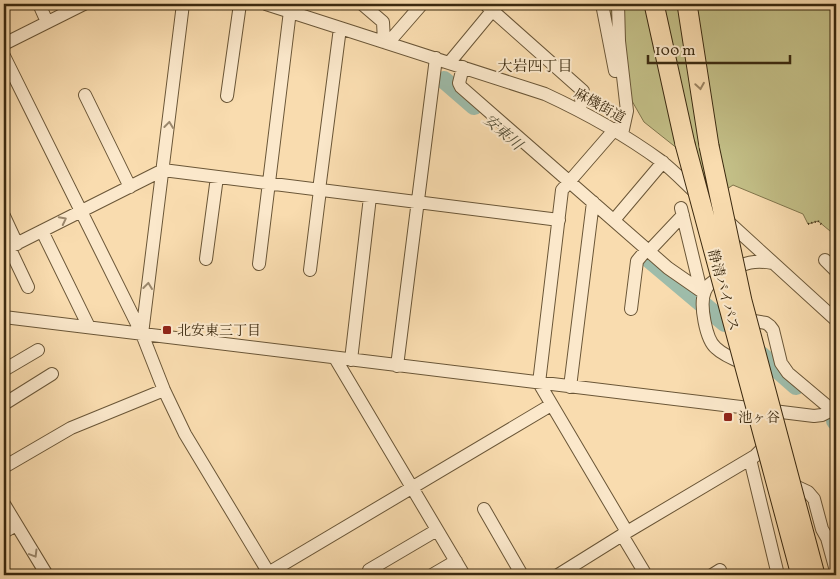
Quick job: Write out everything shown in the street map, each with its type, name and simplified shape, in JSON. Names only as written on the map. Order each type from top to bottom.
[{"type":"highway","name":"静清バイパス","points":[[654,4],[685,144],[800,575]]},
{"type":"highway","name":"静清バイパス","points":[[687,4],[709,146],[752,363],[816,575]]},
{"type":"highway","points":[[725,219],[720,239],[722,276],[752,363],[763,410],[765,446],[800,575]]},
{"type":"highway","points":[[738,341],[744,395],[789,575]]},
{"type":"highway","points":[[752,363],[777,406],[808,503],[827,575]]},
{"type":"highway","points":[[763,410],[778,432],[816,575]]},
{"type":"street","points":[[39,4],[47,22]]},
{"type":"street","points":[[4,44],[84,4]]},
{"type":"street","points":[[142,334],[183,4]]},
{"type":"street","points":[[227,96],[240,4]]},
{"type":"street","name":"麻機街道","points":[[266,4],[544,94],[580,110],[618,131],[663,162],[836,320]]},
{"type":"street","points":[[362,4],[383,22],[386,43]]},
{"type":"street","points":[[386,43],[422,4]]},
{"type":"street","points":[[602,4],[617,82],[625,96]]},
{"type":"street","points":[[618,4],[619,41],[627,111],[618,131],[562,190],[539,383],[625,533],[646,575]]},
{"type":"street","points":[[449,62],[492,6],[583,91],[580,110]]},
{"type":"street","points":[[259,264],[290,12]]},
{"type":"street","points":[[310,270],[340,28]]},
{"type":"street","points":[[4,56],[142,334],[184,434],[268,574],[551,405]]},
{"type":"street","points":[[397,366],[436,58]]},
{"type":"street","points":[[463,67],[459,83],[461,87],[668,268],[703,293]]},
{"type":"street","points":[[85,95],[130,187]]},
{"type":"street","points":[[614,220],[663,162]]},
{"type":"street","points":[[10,247],[163,170],[558,220]]},
{"type":"street","points":[[206,259],[217,177]]},
{"type":"street","points":[[351,360],[370,197]]},
{"type":"street","points":[[570,387],[593,202]]},
{"type":"street","points":[[632,309],[637,261],[682,211],[703,293],[704,316],[710,341],[714,347],[752,363]]},
{"type":"street","points":[[4,216],[10,247],[28,287]]},
{"type":"street","points":[[42,231],[89,327]]},
{"type":"street","points":[[825,260],[836,271]]},
{"type":"street","points":[[703,293],[710,283],[738,266],[751,261],[773,263]]},
{"type":"street","points":[[4,317],[814,416],[835,408]]},
{"type":"street","points":[[754,321],[770,326],[784,367],[835,408]]},
{"type":"street","points":[[4,370],[38,350]]},
{"type":"street","points":[[334,358],[464,575]]},
{"type":"street","points":[[4,404],[52,374]]},
{"type":"street","points":[[4,467],[71,428],[164,390]]},
{"type":"street","points":[[558,575],[750,459],[778,432]]},
{"type":"street","points":[[750,459],[778,575]]},
{"type":"street","points":[[793,485],[808,492],[814,499],[836,571]]},
{"type":"street","points":[[4,504],[47,575]]},
{"type":"street","points":[[484,508],[522,575]]},
{"type":"street","points":[[4,532],[16,525]]},
{"type":"street","points":[[369,570],[437,530]]},
{"type":"street","points":[[432,575],[456,561]]},
{"type":"path","points":[[808,224],[818,221],[823,226]]},
{"type":"shaded area","points":[[608,4],[836,4],[836,236],[818,221],[808,224],[803,214],[733,185],[700,207],[678,149],[644,122],[620,80]]},
{"type":"waterway","name":"安東川","points":[[444,80],[474,106]]},
{"type":"waterway","name":"安東川","points":[[649,259],[725,323]]},
{"type":"waterway","name":"安東川","points":[[761,355],[796,386]]},
{"type":"place","name":"北安東三丁目","points":[[167,330]]},
{"type":"place","name":"池ヶ谷","points":[[728,417]]},
{"type":"district","name":"大岩四丁目","points":[[535,66]]}]
